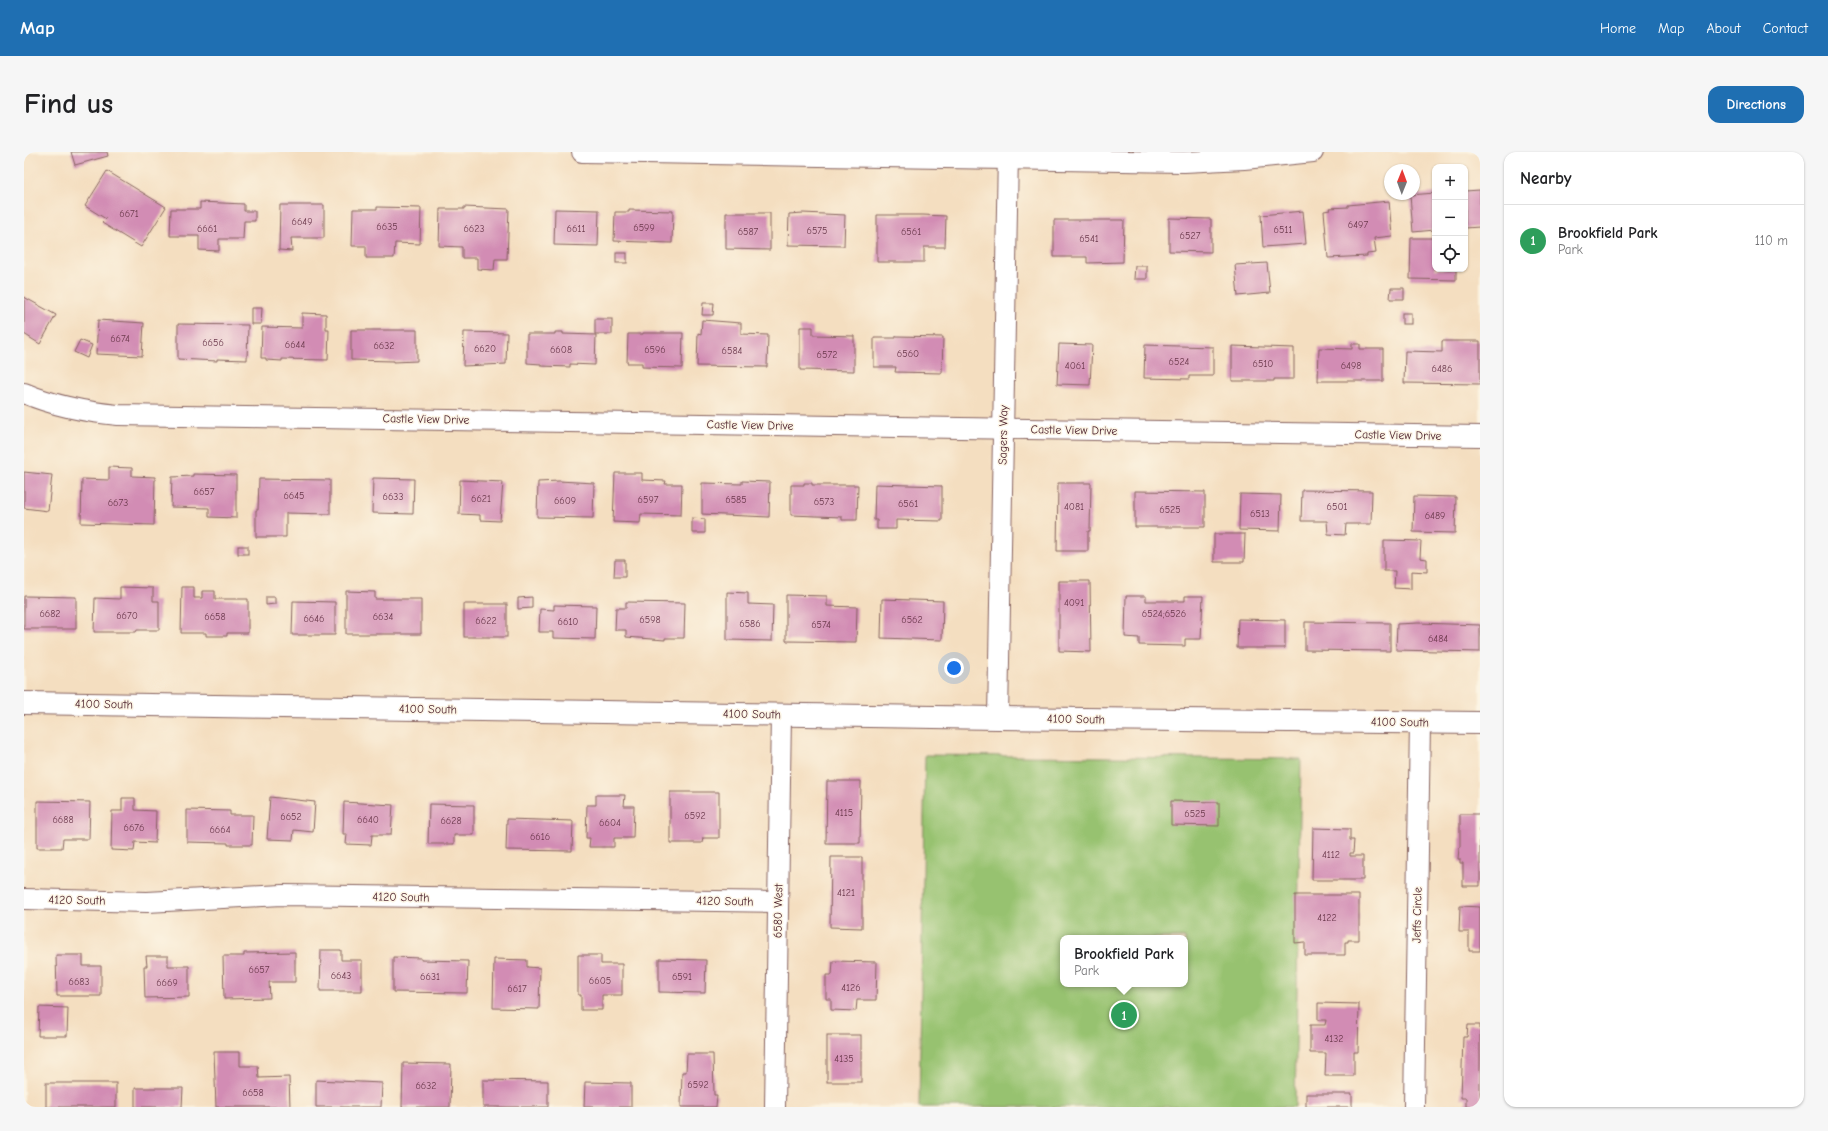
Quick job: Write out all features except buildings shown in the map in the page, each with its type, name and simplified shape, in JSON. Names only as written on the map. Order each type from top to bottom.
[{"type":"main road","name":"4100 South","points":[[24,703],[1480,724]]},
{"type":"street","points":[[582,152],[1008,155],[1184,162],[1244,159],[1313,152]]},
{"type":"street","name":"Sagers Way","points":[[998,718],[1008,155]]},
{"type":"street","name":"Castle View Drive","points":[[24,393],[68,408],[93,413],[118,414],[1480,436]]},
{"type":"street","name":"6580 West","points":[[775,1107],[781,714]]},
{"type":"street","name":"Jeffs Circle","points":[[1414,1107],[1420,723]]},
{"type":"street","name":"4120 South","points":[[24,899],[147,902],[282,895],[778,902]]},
{"type":"green space","points":[[925,755],[1301,759],[1295,1107],[919,1107]]},
{"type":"place","name":"Brookfield Park","points":[[1124,1015]]}]
